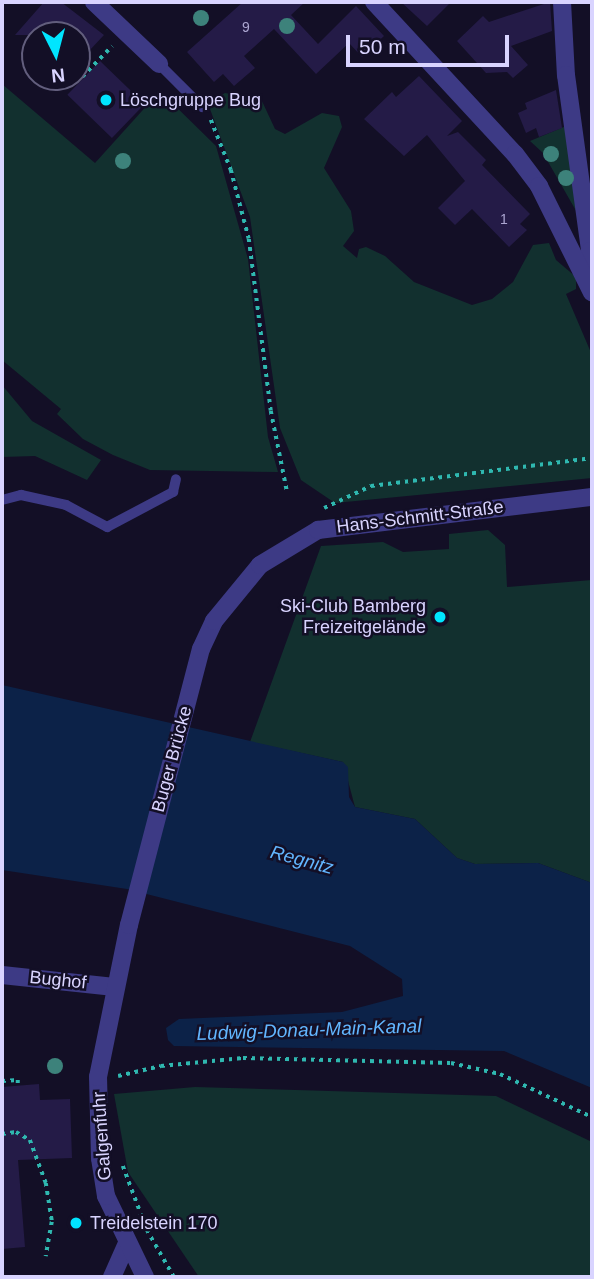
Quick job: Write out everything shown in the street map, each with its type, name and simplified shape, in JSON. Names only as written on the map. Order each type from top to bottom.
[{"type":"street","points":[[94,2],[159,64]]},
{"type":"street","points":[[374,2],[515,154],[539,186],[592,293]]},
{"type":"street","points":[[562,2],[566,75],[590,251],[583,273]]},
{"type":"street","name":"Hans-Schmitt-Straße","points":[[230,598],[274,554],[318,530],[592,496]]},
{"type":"street","name":"Buger Brücke","points":[[114,987],[201,649],[230,598]]},
{"type":"street","name":"Bughof","points":[[2,975],[114,987]]},
{"type":"street","name":"Galgenfuhr","points":[[114,987],[98,1077],[100,1158],[106,1196],[126,1245],[145,1277]]},
{"type":"street","points":[[112,1277],[126,1245]]},
{"type":"lane","points":[[159,64],[202,107]]},
{"type":"lane","points":[[2,500],[21,495],[66,505],[107,527],[173,492],[176,479]]},
{"type":"path","points":[[91,68],[126,32]]},
{"type":"path","points":[[202,107],[216,128],[248,236],[287,491]]},
{"type":"path","points":[[318,511],[371,486],[592,458]]},
{"type":"path","points":[[114,1065],[112,1078],[161,1066],[243,1058],[451,1063],[499,1074],[592,1117]]},
{"type":"path","points":[[2,1081],[18,1080],[18,1086]]},
{"type":"path","points":[[2,1134],[16,1132],[30,1140],[46,1183],[52,1222],[46,1256]]},
{"type":"path","points":[[121,1158],[141,1217],[174,1277]]},
{"type":"green space","points":[[2,84],[95,163],[160,91],[216,146],[248,259],[268,437],[278,472],[150,470],[113,455],[83,439],[57,414],[61,409],[2,360]]},
{"type":"green space","points":[[225,93],[261,99],[275,129],[285,134],[322,113],[339,116],[342,127],[324,168],[351,211],[354,231],[343,246],[357,258],[359,249],[366,247],[385,256],[414,282],[472,305],[492,299],[513,282],[533,245],[549,243],[556,260],[576,277],[576,289],[566,294],[592,355],[592,478],[335,503],[301,480],[280,428],[250,217],[210,109],[213,100]]},
{"type":"green space","points":[[571,124],[583,223],[543,153],[530,141]]},
{"type":"green space","points":[[2,385],[32,421],[101,460],[87,480],[35,456],[2,457]]},
{"type":"green space","points":[[488,530],[505,545],[507,587],[592,580],[592,883],[538,863],[475,864],[457,858],[415,819],[355,807],[343,762],[250,742],[321,546],[383,542],[403,552],[449,549],[449,534]]},
{"type":"green space","points":[[195,1087],[496,1096],[592,1142],[592,1277],[199,1277],[128,1172],[114,1094]]},
{"type":"water","points":[[2,685],[343,762],[348,767],[349,797],[355,807],[415,819],[457,858],[475,864],[538,863],[592,883],[592,1088],[504,1051],[174,1046],[168,1040],[166,1028],[179,1019],[342,1012],[403,996],[402,979],[350,946],[127,889],[2,870]]},
{"type":"building","points":[[44,2],[61,2],[86,21],[27,21]]},
{"type":"building","points":[[243,2],[305,2],[291,15],[318,44],[356,6],[384,36],[362,57],[349,43],[316,74],[274,29],[244,56],[255,68],[234,86],[223,74],[214,82],[187,52]]},
{"type":"building","points":[[401,2],[451,2],[427,26]]},
{"type":"building","points":[[550,2],[552,31],[511,46],[528,65],[513,78],[507,72],[486,73],[457,41],[483,16],[489,22]]},
{"type":"building","points":[[91,25],[104,35],[91,49]]},
{"type":"building","name":"Löschgruppe Bug","points":[[100,61],[145,104],[112,138],[67,95],[71,91],[91,91],[91,70]]},
{"type":"building","points":[[419,76],[462,121],[447,136],[458,132],[486,160],[482,165],[530,214],[520,224],[527,230],[509,247],[472,209],[455,225],[438,208],[465,181],[427,135],[404,156],[364,119],[392,92],[396,97]]},
{"type":"building","points":[[556,90],[562,128],[539,137],[536,128],[526,133],[518,113],[527,109],[525,103]]},
{"type":"building","points":[[39,1084],[40,1100],[70,1099],[72,1158],[18,1160],[25,1247],[2,1249],[2,1087]]},
{"type":"place","name":"Löschgruppe Bug","points":[[106,100]]},
{"type":"place","name":"Ski-Club Bamberg Freizeitgelände","points":[[440,617]]},
{"type":"place","name":"Treidelstein 170","points":[[76,1223]]},
{"type":"water label","name":"Regnitz","points":[[302,860]]},
{"type":"water label","name":"Ludwig-Donau-Main-Kanal","points":[[309,1030]]}]
